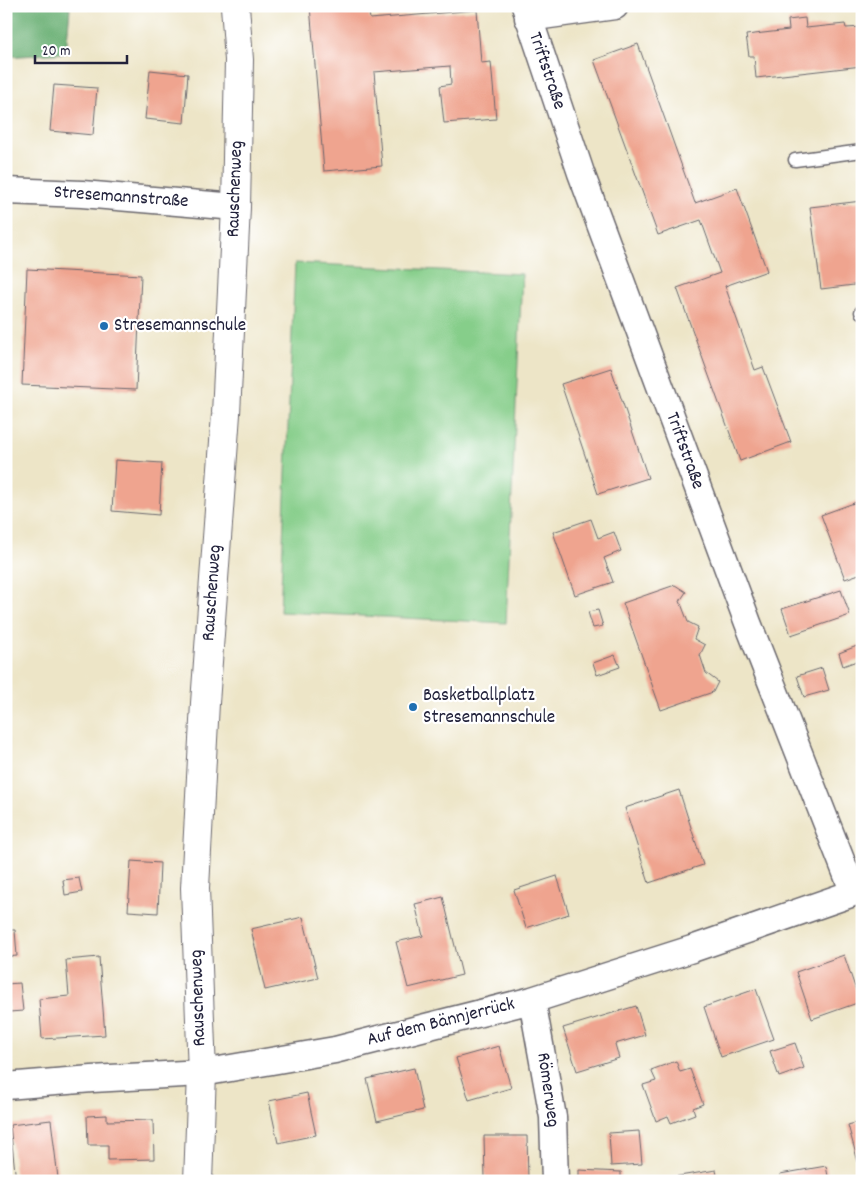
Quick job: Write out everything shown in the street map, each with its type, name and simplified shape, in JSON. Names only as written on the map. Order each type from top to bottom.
[{"type":"street","name":"Rauschenweg","points":[[198,1181],[202,1073],[195,888],[205,703],[226,414],[236,207],[240,60],[235,6]]},
{"type":"street","points":[[527,12],[615,6]]},
{"type":"street","name":"Triftstraße","points":[[527,12],[581,173],[744,613],[858,892]]},
{"type":"street","name":"Stresemannstraße","points":[[6,191],[82,194],[236,207]]},
{"type":"street","name":"Auf dem Bännjerrück","points":[[6,1086],[202,1073],[335,1050],[532,1000],[692,949],[858,892]]},
{"type":"street","name":"Römerweg","points":[[532,1000],[553,1118],[555,1181]]},
{"type":"lane","points":[[795,160],[862,151]]},
{"type":"green space","points":[[6,6],[63,6],[70,8],[66,53],[6,57]]},
{"type":"green space","points":[[295,263],[522,274],[506,623],[280,612]]},
{"type":"building","points":[[310,6],[368,6],[370,19],[477,10],[481,63],[491,62],[496,119],[444,123],[440,86],[451,84],[450,66],[374,72],[382,166],[324,171]]},
{"type":"building","points":[[805,18],[806,28],[845,24],[846,28],[862,27],[862,66],[756,78],[754,56],[749,56],[746,35],[789,30],[788,20]]},
{"type":"building","points":[[638,44],[695,203],[737,188],[767,271],[725,286],[755,370],[763,367],[791,442],[740,461],[677,288],[720,273],[701,220],[658,235],[594,60]]},
{"type":"building","points":[[150,70],[188,74],[184,123],[145,119]]},
{"type":"building","points":[[54,85],[97,88],[93,135],[50,131]]},
{"type":"building","points":[[862,201],[862,284],[821,289],[810,207]]},
{"type":"building","points":[[27,269],[141,275],[136,390],[22,385]]},
{"type":"building","points":[[611,368],[648,478],[598,494],[561,384]]},
{"type":"building","points":[[115,460],[162,463],[159,515],[112,511]]},
{"type":"building","points":[[862,500],[862,573],[845,579],[821,515]]},
{"type":"building","points":[[591,519],[598,538],[614,532],[621,551],[604,558],[613,582],[575,595],[553,532]]},
{"type":"building","points":[[675,585],[686,592],[680,601],[688,622],[698,627],[694,639],[705,645],[700,655],[706,673],[718,682],[713,692],[661,710],[623,603]]},
{"type":"building","points":[[841,590],[850,615],[791,635],[782,609]]},
{"type":"building","points":[[598,610],[603,626],[593,628],[588,612]]},
{"type":"building","points":[[862,644],[862,659],[843,666],[839,653]]},
{"type":"building","points":[[615,655],[620,667],[597,675],[593,663]]},
{"type":"building","points":[[822,668],[829,690],[804,697],[797,676]]},
{"type":"building","points":[[679,790],[703,865],[649,883],[625,808]]},
{"type":"building","points":[[131,861],[160,863],[158,913],[128,911]]},
{"type":"building","points":[[557,876],[569,914],[526,928],[514,890]]},
{"type":"building","points":[[79,878],[82,892],[65,895],[63,880]]},
{"type":"building","points":[[443,897],[462,975],[408,988],[396,942],[423,936],[415,904]]},
{"type":"building","points":[[303,917],[318,978],[265,990],[251,929]]},
{"type":"building","points":[[6,930],[15,930],[17,956],[6,957]]},
{"type":"building","points":[[844,955],[860,1002],[812,1019],[796,972]]},
{"type":"building","points":[[99,957],[105,1035],[42,1039],[39,999],[69,996],[66,960]]},
{"type":"building","points":[[20,983],[23,1011],[9,1012],[6,984]]},
{"type":"building","points":[[756,989],[774,1039],[721,1057],[704,1007]]},
{"type":"building","points":[[636,1006],[645,1035],[615,1044],[619,1058],[577,1071],[563,1028]]},
{"type":"building","points":[[795,1043],[804,1068],[779,1077],[770,1051]]},
{"type":"building","points":[[499,1046],[511,1088],[469,1100],[456,1058]]},
{"type":"building","points":[[676,1061],[680,1072],[690,1069],[703,1104],[693,1108],[695,1114],[671,1123],[668,1116],[656,1121],[643,1085],[656,1081],[651,1070]]},
{"type":"building","points":[[414,1068],[423,1110],[377,1121],[367,1079]]},
{"type":"building","points":[[307,1093],[316,1135],[278,1143],[269,1101]]},
{"type":"building","points":[[107,1115],[107,1121],[153,1120],[154,1159],[108,1160],[108,1145],[88,1145],[87,1116]]},
{"type":"building","points":[[51,1120],[58,1178],[16,1181],[10,1125]]},
{"type":"building","points":[[862,1121],[862,1173],[861,1173],[848,1125]]},
{"type":"building","points":[[639,1131],[642,1164],[611,1166],[609,1133]]},
{"type":"building","points":[[484,1136],[527,1136],[528,1179],[485,1179]]},
{"type":"building","points":[[826,1166],[829,1181],[781,1181],[780,1174]]},
{"type":"building","points":[[579,1170],[621,1172],[621,1181],[579,1181]]},
{"type":"building","points":[[716,1170],[718,1181],[661,1181],[661,1179]]},
{"type":"place","name":"Stresemannschule","points":[[104,326]]},
{"type":"place","name":"Basketballplatz Stresemannschule","points":[[413,707]]}]
